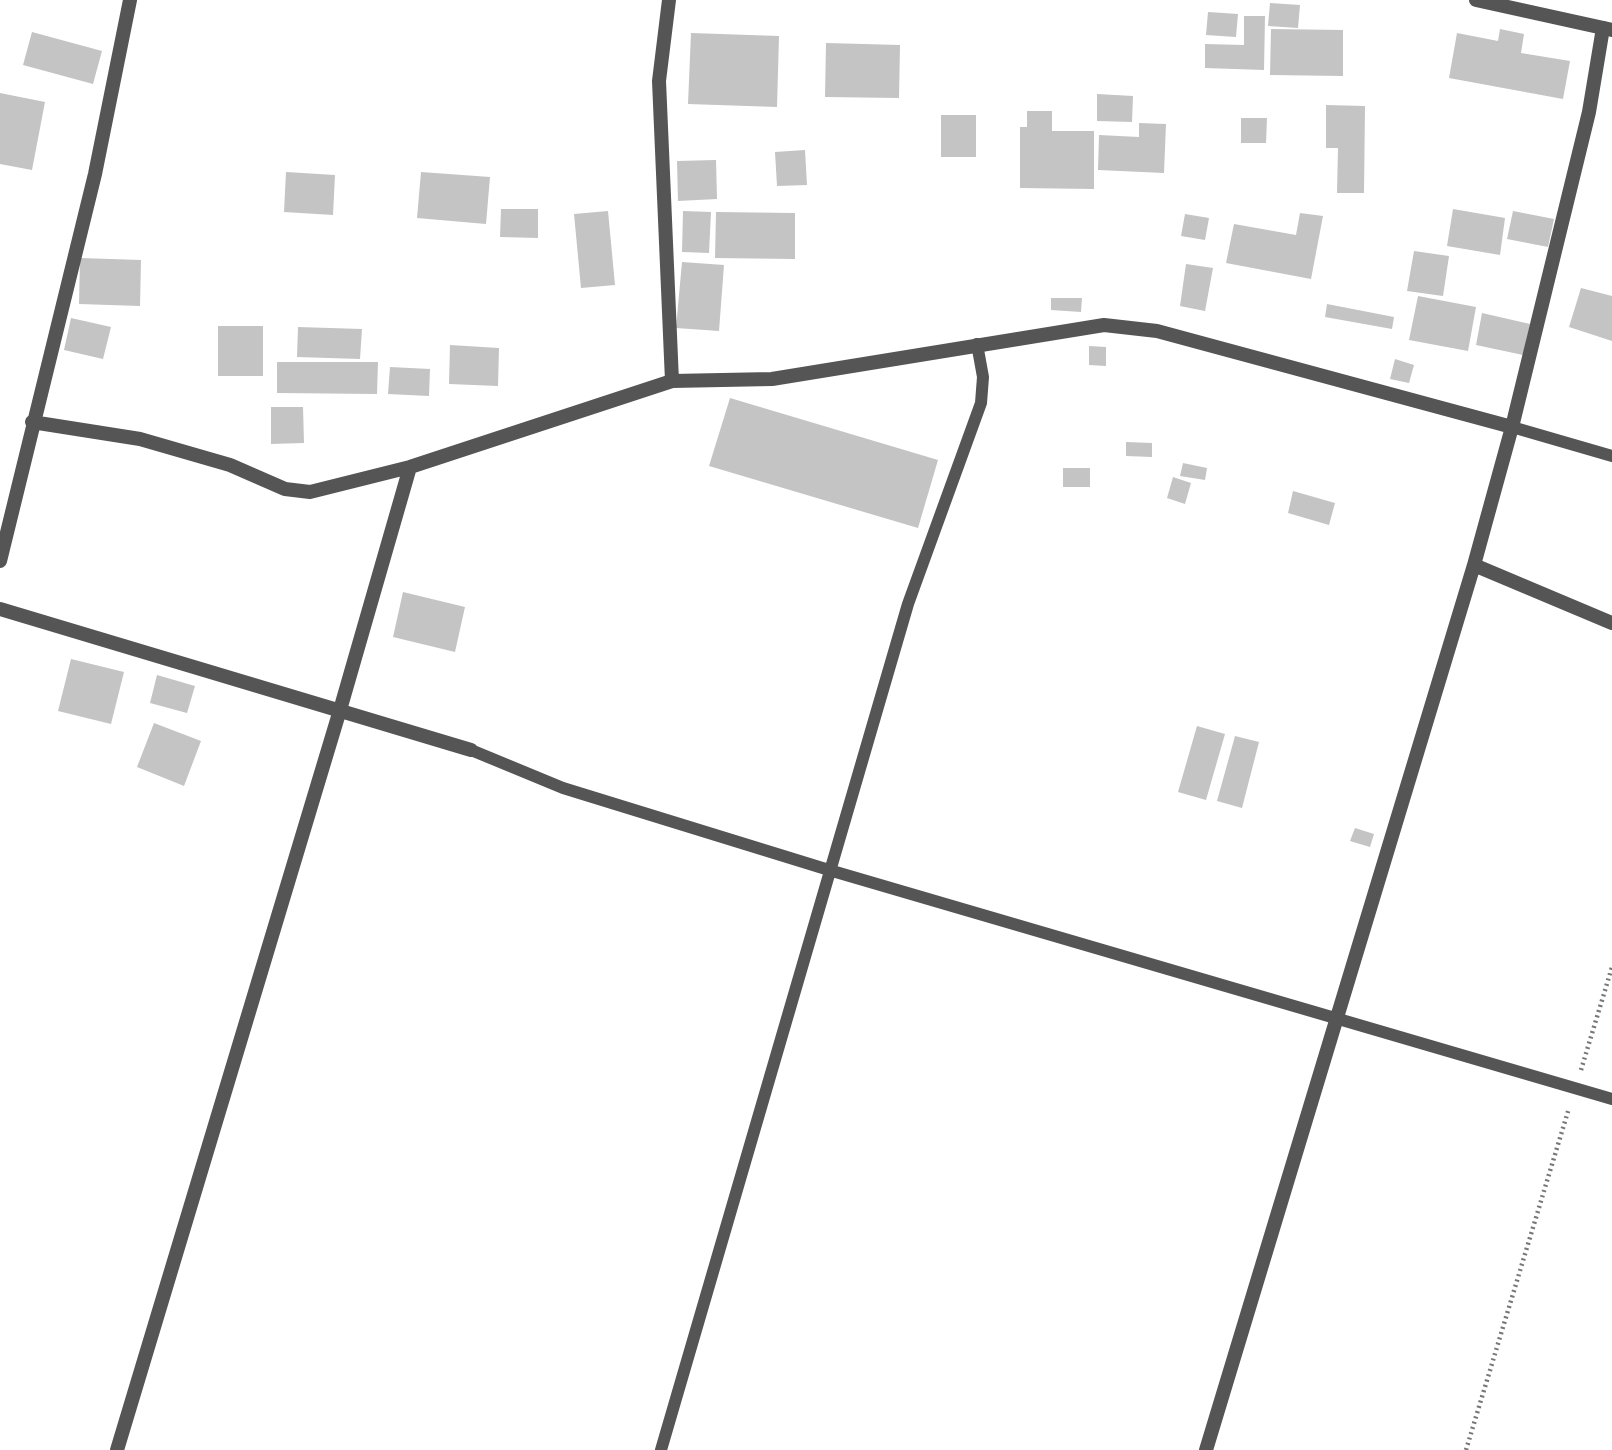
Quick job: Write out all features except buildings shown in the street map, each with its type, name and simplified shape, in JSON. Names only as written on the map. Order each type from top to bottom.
[{"type":"street","points":[[0,561],[95,174],[130,0]]},
{"type":"street","points":[[669,0],[659,81],[672,381]]},
{"type":"street","points":[[1206,1450],[1475,565],[1512,427],[1607,29],[1476,0]]},
{"type":"street","points":[[32,422],[140,439],[230,466],[285,489],[310,492],[410,467],[672,381],[772,379],[976,344],[1104,326],[1157,331],[1512,427]]},
{"type":"street","points":[[117,1450],[340,710],[410,467]]},
{"type":"street","points":[[1475,565],[1612,623]]},
{"type":"street","points":[[0,609],[471,750]]},
{"type":"lane","points":[[661,1450],[908,604],[981,403],[983,377],[976,344]]},
{"type":"lane","points":[[1512,427],[1612,456]]},
{"type":"lane","points":[[471,750],[563,788],[829,870],[1612,1099]]},
{"type":"path","points":[[1466,1450],[1612,967]]}]
